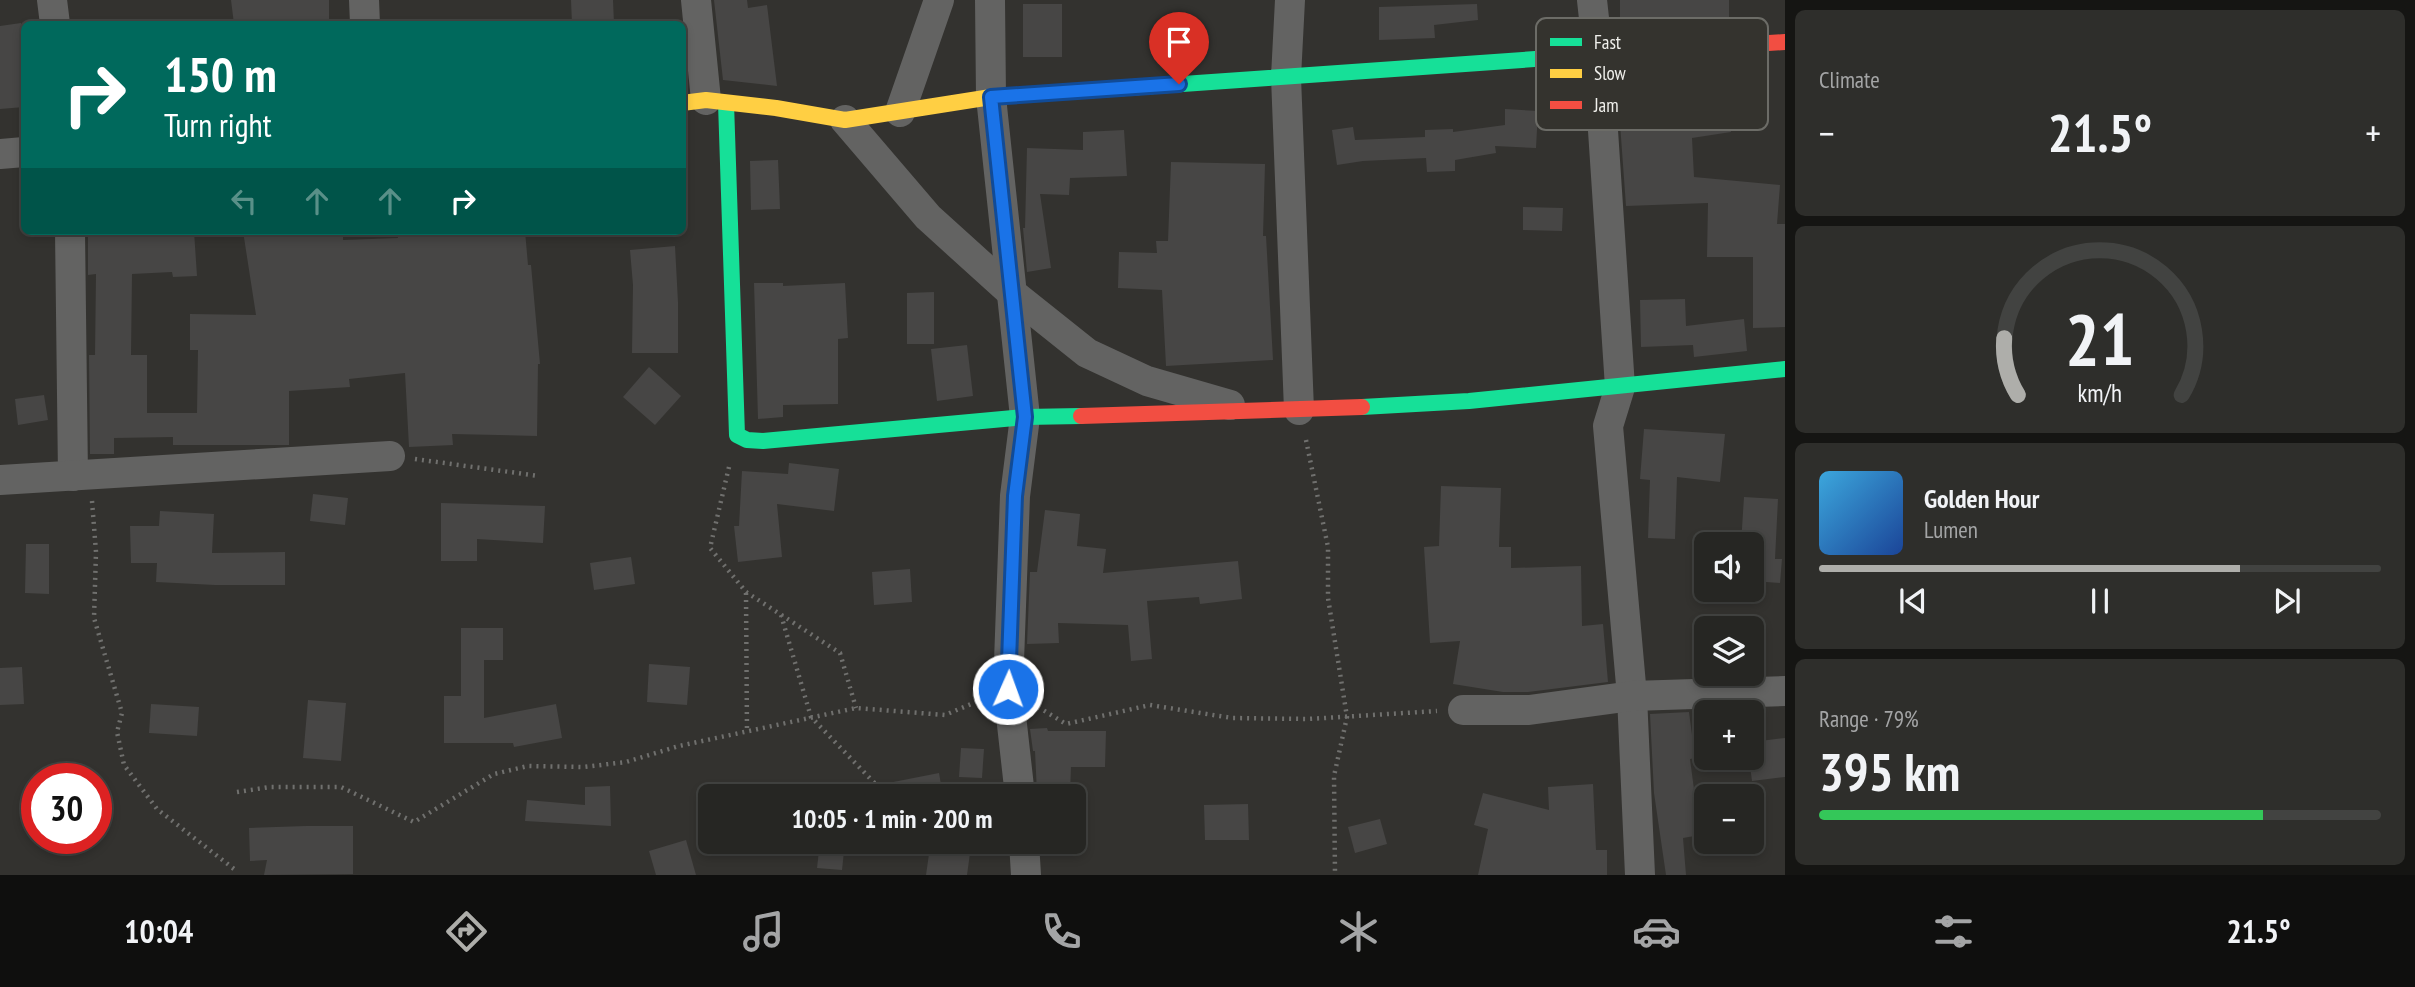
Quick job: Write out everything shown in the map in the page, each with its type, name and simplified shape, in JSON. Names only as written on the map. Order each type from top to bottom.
[{"type":"street","points":[[52,0],[55,21]]},
{"type":"street","points":[[364,0],[365,21]]},
{"type":"street","points":[[696,0],[737,435],[747,440],[763,441],[1025,417],[1299,410],[1469,401],[1785,369]]},
{"type":"street","points":[[900,112],[939,0]]},
{"type":"street","points":[[990,0],[991,97],[1025,417],[1015,496],[1008,689],[1019,784]]},
{"type":"street","points":[[1290,0],[1286,77],[1299,410]]},
{"type":"street","points":[[1592,0],[1594,18]]},
{"type":"street","points":[[705,102],[776,108],[845,120],[991,97],[1536,59]]},
{"type":"street","points":[[845,120],[929,217],[1013,294],[1087,353],[1147,381],[1252,411]]},
{"type":"street","points":[[1603,130],[1620,387],[1608,426],[1632,696],[1640,875]]},
{"type":"street","points":[[0,154],[21,152]]},
{"type":"street","points":[[70,235],[82,476]]},
{"type":"street","points":[[0,480],[390,456]]},
{"type":"street","points":[[1463,710],[1529,710],[1632,696],[1785,691]]},
{"type":"street","points":[[1025,854],[1026,875]]},
{"type":"path","points":[[1299,410],[1328,547],[1328,598],[1347,717],[1334,776],[1335,875]]},
{"type":"path","points":[[737,435],[710,548],[746,592],[840,653],[856,708]]},
{"type":"path","points":[[390,456],[539,476]]},
{"type":"path","points":[[82,476],[96,552],[94,618],[122,713],[117,732],[124,765],[157,809],[234,869]]},
{"type":"path","points":[[746,592],[747,733]]},
{"type":"path","points":[[781,615],[811,718],[875,784]]},
{"type":"path","points":[[237,792],[270,787],[341,787],[414,822],[494,774],[528,766],[584,767],[626,762],[679,746],[856,708],[945,715],[1008,689],[1066,724],[1150,705],[1232,718],[1308,719],[1463,710]]},
{"type":"building","points":[[231,0],[329,0],[329,21],[234,21]]},
{"type":"building","points":[[571,0],[613,0],[614,21],[572,21]]},
{"type":"building","points":[[714,0],[747,0],[748,8],[767,5],[777,86],[723,80]]},
{"type":"building","points":[[1620,0],[1729,0],[1729,18],[1620,18]]},
{"type":"building","points":[[1023,4],[1062,4],[1062,57],[1023,57]]},
{"type":"building","points":[[1477,4],[1478,20],[1434,25],[1435,38],[1379,40],[1379,7]]},
{"type":"building","points":[[21,23],[21,107],[0,109],[0,26]]},
{"type":"building","points":[[1505,109],[1536,111],[1536,148],[1495,146],[1496,153],[1455,160],[1455,171],[1427,172],[1426,158],[1337,165],[1332,130],[1353,127],[1355,140],[1425,137],[1425,130],[1453,129],[1453,132],[1505,125]]},
{"type":"building","points":[[1124,130],[1127,176],[1070,178],[1069,195],[1040,194],[1051,268],[1027,272],[1023,228],[1027,148],[1083,150],[1083,132]]},
{"type":"building","points":[[1620,130],[1731,130],[1692,138],[1694,177],[1780,185],[1777,224],[1785,224],[1785,327],[1753,328],[1753,257],[1707,257],[1708,203],[1626,206]]},
{"type":"building","points":[[778,160],[780,209],[751,210],[750,161]]},
{"type":"building","points":[[1171,162],[1265,164],[1263,236],[1266,236],[1273,360],[1166,366],[1162,290],[1118,288],[1119,252],[1157,253],[1156,241],[1168,241]]},
{"type":"building","points":[[1523,207],[1563,208],[1562,231],[1523,230]]},
{"type":"building","points":[[88,235],[194,235],[197,276],[173,277],[172,272],[132,274],[131,355],[147,355],[147,413],[197,413],[198,350],[190,350],[190,314],[256,315],[244,235],[343,235],[343,240],[398,238],[398,235],[525,235],[528,265],[531,265],[540,364],[537,436],[452,434],[453,445],[409,447],[405,373],[349,379],[350,387],[289,391],[289,445],[173,445],[173,437],[114,438],[114,454],[90,454],[89,355],[95,355],[96,274],[88,275]]},
{"type":"building","points":[[675,246],[678,353],[632,353],[633,285],[630,250]]},
{"type":"building","points":[[754,283],[783,283],[783,286],[845,283],[848,338],[838,339],[838,404],[783,405],[783,417],[758,419]]},
{"type":"building","points":[[934,292],[934,344],[907,344],[907,293]]},
{"type":"building","points":[[1685,299],[1686,326],[1744,319],[1747,351],[1694,357],[1693,345],[1641,347],[1640,300]]},
{"type":"building","points":[[967,345],[973,396],[937,401],[931,349]]},
{"type":"building","points":[[649,367],[681,396],[655,425],[623,397]]},
{"type":"building","points":[[44,395],[48,420],[18,425],[15,399]]},
{"type":"building","points":[[1644,429],[1725,434],[1720,482],[1677,477],[1675,539],[1648,538],[1650,480],[1640,479]]},
{"type":"building","points":[[789,463],[839,469],[834,511],[777,504],[782,557],[738,562],[734,526],[739,526],[742,471],[788,474]]},
{"type":"building","points":[[1441,486],[1501,488],[1499,547],[1511,547],[1511,568],[1581,566],[1582,626],[1603,624],[1608,682],[1528,692],[1503,692],[1453,684],[1460,641],[1430,643],[1424,547],[1439,546]]},
{"type":"building","points":[[313,494],[348,498],[345,525],[310,521]]},
{"type":"building","points":[[1744,497],[1778,499],[1775,559],[1782,559],[1780,583],[1764,582],[1764,532],[1742,532]]},
{"type":"building","points":[[441,503],[545,506],[543,543],[477,539],[477,561],[441,561]]},
{"type":"building","points":[[1045,510],[1080,514],[1077,546],[1106,549],[1103,573],[1238,561],[1242,599],[1200,604],[1199,597],[1147,601],[1152,659],[1131,661],[1128,625],[1058,623],[1059,643],[1027,644],[1030,572],[1037,572]]},
{"type":"building","points":[[160,511],[214,514],[212,553],[285,552],[285,585],[156,582],[157,563],[131,563],[130,526],[159,526]]},
{"type":"building","points":[[26,544],[49,544],[49,594],[25,593]]},
{"type":"building","points":[[631,557],[635,584],[594,590],[590,563]]},
{"type":"building","points":[[910,569],[912,602],[874,605],[872,572]]},
{"type":"building","points":[[461,628],[503,628],[503,660],[484,660],[484,718],[556,704],[562,738],[514,747],[513,743],[444,743],[444,696],[461,696]]},
{"type":"building","points":[[649,664],[690,667],[687,705],[647,702]]},
{"type":"building","points":[[22,667],[24,704],[0,705],[0,668]]},
{"type":"building","points":[[308,700],[346,703],[341,761],[303,758]]},
{"type":"building","points":[[151,704],[199,707],[197,736],[149,733]]},
{"type":"building","points":[[1689,712],[1694,750],[1694,758],[1690,759],[1694,789],[1694,836],[1683,838],[1686,875],[1666,875],[1654,793],[1650,714]]},
{"type":"building","points":[[1030,729],[1106,731],[1105,767],[1071,767],[1070,784],[1037,784],[1035,751]]},
{"type":"building","points":[[1785,738],[1785,777],[1752,781],[1751,770],[1764,770],[1764,741]]},
{"type":"building","points":[[961,748],[984,749],[982,778],[959,777]]},
{"type":"building","points":[[939,773],[941,784],[883,784]]},
{"type":"building","points":[[1593,784],[1596,850],[1607,850],[1607,875],[1478,875],[1488,829],[1474,825],[1483,793],[1549,810],[1548,787]]},
{"type":"building","points":[[610,786],[611,826],[525,821],[527,800],[585,805],[585,787]]},
{"type":"building","points":[[1248,804],[1249,840],[1205,840],[1204,805]]},
{"type":"building","points":[[1380,819],[1387,844],[1355,853],[1348,827]]},
{"type":"building","points":[[353,826],[353,874],[264,875],[267,860],[250,861],[249,828]]},
{"type":"building","points":[[686,840],[696,875],[656,875],[649,851]]},
{"type":"building","points":[[819,854],[844,854],[842,870],[817,868]]},
{"type":"building","points":[[929,854],[970,854],[967,875],[926,875]]},
{"type":"traffic: fast","points":[[1140,87],[1536,59]]},
{"type":"traffic: fast","points":[[726,103],[737,435],[747,440],[763,441],[1025,417],[1081,416]]},
{"type":"traffic: fast","points":[[1362,407],[1469,401],[1785,369]]},
{"type":"traffic: slow","points":[[686,102],[706,100],[845,120],[991,97],[1140,87]]},
{"type":"traffic: jam","points":[[1768,43],[1785,42]]},
{"type":"traffic: jam","points":[[1081,416],[1362,407]]},
{"type":"route","points":[[1008,689],[1015,496],[1025,417],[991,97],[1179,84]]}]
